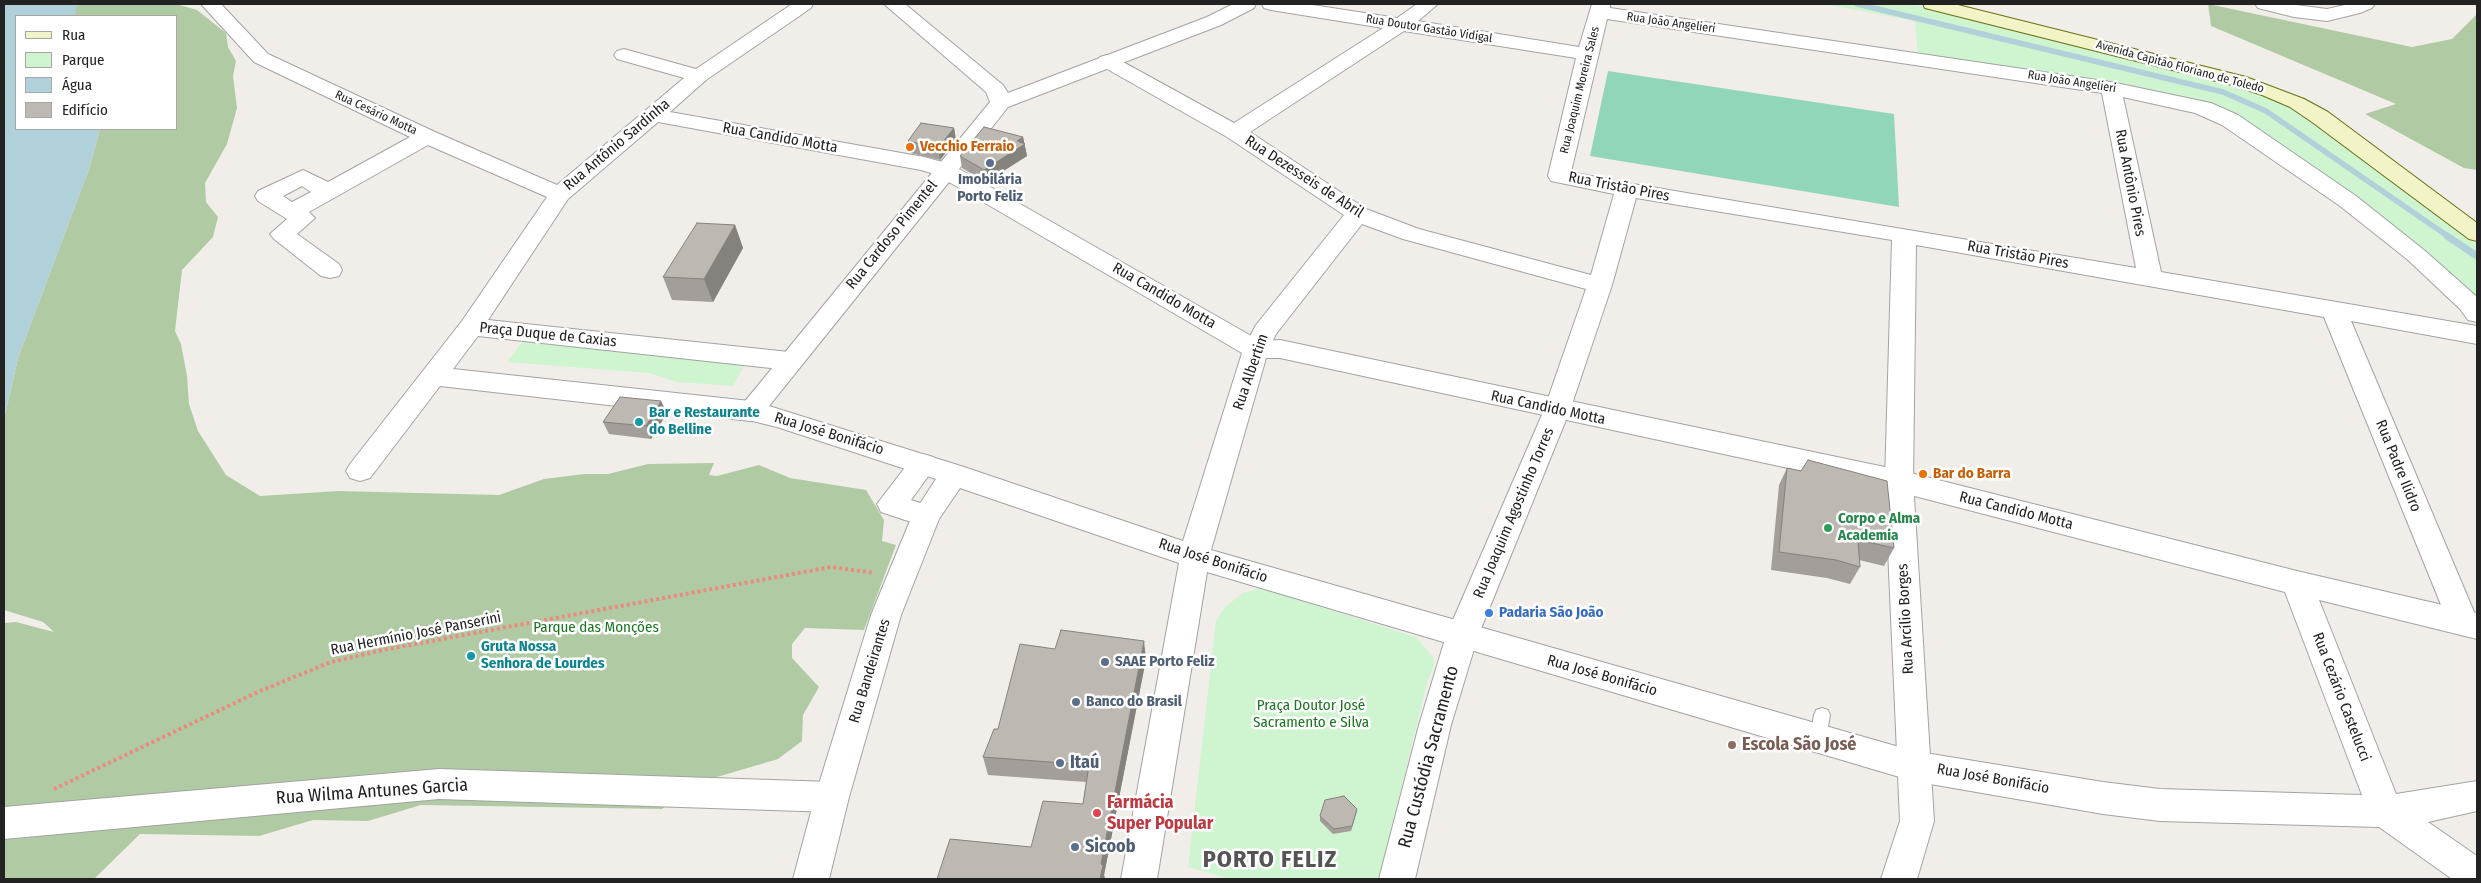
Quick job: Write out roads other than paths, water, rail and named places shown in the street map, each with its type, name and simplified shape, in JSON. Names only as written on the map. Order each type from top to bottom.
[{"type":"main road","name":"Avenida Capitão Floriano de Toledo","points":[[1932,4],[2269,90],[2297,103],[2320,117],[2477,234]]},
{"type":"main road","name":"Avenida Capitão Floriano de Toledo","points":[[1976,4],[2217,63],[2299,91],[2324,105],[2477,214]]},
{"type":"street","name":"Rua Cesário Motta","points":[[210,4],[260,58],[427,137],[560,194]]},
{"type":"street","name":"Rua Antônio Sardinha","points":[[471,327],[560,194],[698,76],[804,4]]},
{"type":"street","points":[[893,4],[996,89],[1001,103]]},
{"type":"street","name":"Rua Cardoso Pimentel","points":[[750,411],[1001,103],[1214,21],[1247,4]]},
{"type":"street","name":"Rua Doutor Gastão Vidigal","points":[[1271,4],[1587,54]]},
{"type":"street","points":[[1235,132],[1400,25],[1429,4]]},
{"type":"street","points":[[2265,4],[2327,15],[2353,10],[2364,4]]},
{"type":"street","name":"Rua Joaquim Moreira Sales","points":[[1559,176],[1587,54],[1600,8]]},
{"type":"street","name":"Rua João Angelieri","points":[[1600,8],[2111,88],[2203,108],[2230,120],[2348,201],[2416,255],[2468,303],[2477,314]]},
{"type":"street","points":[[624,55],[698,76]]},
{"type":"street","name":"Rua Dezesseis de Abril","points":[[1107,61],[1235,132],[1358,214],[1411,234],[1600,285]]},
{"type":"street","name":"Rua Antônio Pires","points":[[2111,88],[2150,278]]},
{"type":"street","name":"Rua Candido Motta","points":[[653,115],[924,164],[945,170],[1256,350],[1280,349],[1557,410],[1899,481],[2297,583],[2470,624]]},
{"type":"street","points":[[292,212],[427,137]]},
{"type":"street","name":"Rua Tristão Pires","points":[[1559,176],[1627,190],[1904,235],[2477,335]]},
{"type":"street","points":[[328,192],[303,177],[266,196],[303,218],[282,234],[330,270]]},
{"type":"street","name":"Rua Joaquim Agostinho Torres","points":[[1462,636],[1557,410],[1600,285],[1627,190]]},
{"type":"street","name":"Rua Albertim","points":[[1139,879],[1198,539],[1256,350],[1264,331],[1358,214]]},
{"type":"street","name":"Rua Arcílio Borges","points":[[1899,879],[1917,820],[1899,481],[1904,235]]},
{"type":"street","name":"Rua Padre Ilidro","points":[[2334,310],[2470,624]]},
{"type":"street","name":"Praça Duque de Caxias","points":[[360,471],[436,376],[471,327],[789,361]]},
{"type":"street","points":[[436,376],[750,411]]},
{"type":"street","name":"Rua José Bonifácio","points":[[750,411],[780,418],[954,474],[1195,557],[1462,636],[1820,727],[1913,766],[2103,798],[2160,805],[2385,811],[2418,808],[2477,796]]},
{"type":"street","points":[[923,464],[891,504],[926,516]]},
{"type":"street","name":"Rua Bandeirantes","points":[[811,879],[832,797],[886,615],[926,516],[954,474]]},
{"type":"street","name":"Rua Cezário Castelucci","points":[[2297,583],[2385,811]]},
{"type":"street","name":"Rua Custódia Sacramento","points":[[1397,879],[1435,726],[1462,636]]},
{"type":"street","name":"Rua Wilma Antunes Garcia","points":[[4,823],[439,784],[832,797]]},
{"type":"street","points":[[2385,811],[2477,876]]},
{"type":"water","points":[[4,4],[77,4],[75,15],[15,15],[15,130],[100,130],[89,169],[18,358],[4,419]]},
{"type":"waterway","points":[[1857,4],[2223,92],[2266,111],[2449,237]]},
{"type":"waterway","points":[[2447,236],[2477,256]]},
{"type":"place","name":"Vecchio Ferraio","points":[[910,147]]},
{"type":"place","name":"Imobilária Porto Feliz","points":[[990,163]]},
{"type":"place","name":"Bar e Restaurante do Belline","points":[[639,422]]},
{"type":"place","name":"Bar do Barra","points":[[1923,474]]},
{"type":"place","name":"Corpo e Alma Academia","points":[[1828,528]]},
{"type":"place","name":"Padaria São João","points":[[1489,613]]},
{"type":"place","name":"Gruta Nossa Senhora de Lourdes","points":[[471,656]]},
{"type":"place","name":"SAAE Porto Feliz","points":[[1105,662]]},
{"type":"place","name":"Banco do Brasil","points":[[1076,702]]},
{"type":"place","name":"Escola São José","points":[[1732,745]]},
{"type":"place","name":"Itaú","points":[[1060,763]]},
{"type":"place","name":"Farmácia Super Popular","points":[[1097,813]]},
{"type":"place","name":"Sicoob","points":[[1075,847]]},
{"type":"district","name":"PORTO FELIZ","points":[[1270,860]]},
{"type":"park label","name":"Parque das Monções","points":[[596,628]]},
{"type":"park label","name":"Praça Doutor José Sacramento e Silva","points":[[1311,714]]}]
